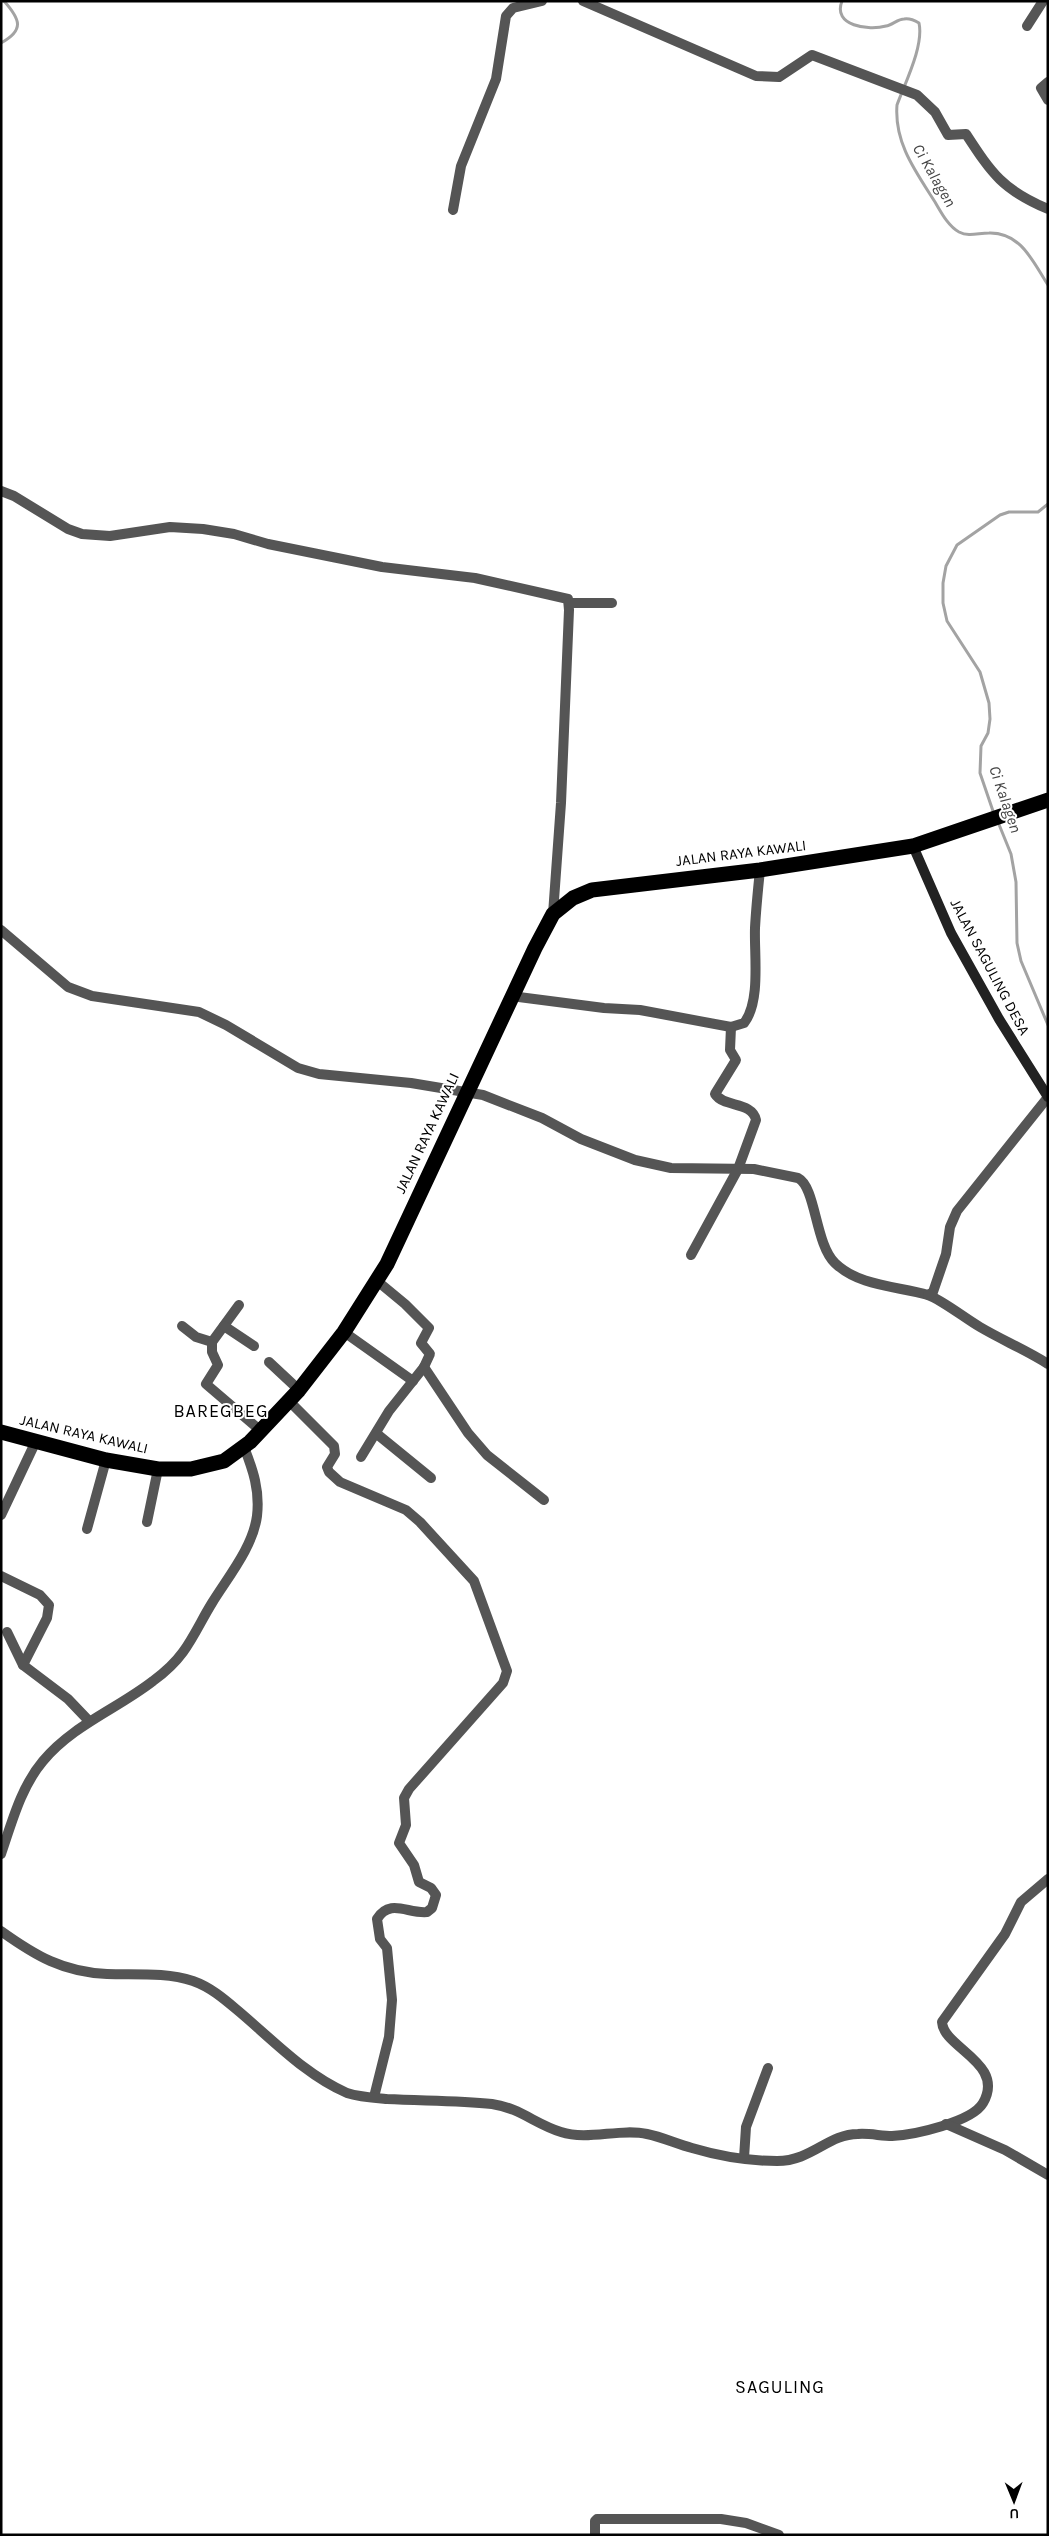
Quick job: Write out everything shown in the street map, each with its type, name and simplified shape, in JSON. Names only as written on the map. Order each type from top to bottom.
[{"type":"highway","name":"JALAN RAYA KAWALI","points":[[1,1432],[106,1460],[158,1469],[199,1467],[224,1461],[261,1431],[294,1395],[344,1332],[386,1264],[511,996],[554,914],[574,898],[592,890],[760,870],[913,846],[1048,800]]},
{"type":"street","points":[[454,210],[461,166],[496,79],[506,16],[513,8],[542,1]]},
{"type":"street","points":[[583,1],[756,76],[779,77],[812,55],[918,96],[935,112],[948,135],[966,134],[991,172],[1009,188],[1048,209]]},
{"type":"street","points":[[1026,26],[1043,1]]},
{"type":"street","points":[[1048,82],[1041,88],[1048,100]]},
{"type":"street","points":[[1,491],[14,496],[68,529],[82,534],[110,536],[170,527],[203,529],[234,534],[268,544],[382,568],[485,580],[568,599],[561,803],[554,914]]},
{"type":"street","points":[[569,603],[612,603]]},
{"type":"street","name":"JALAN SAGULING DESA","points":[[913,846],[951,933],[999,1019],[1048,1097]]},
{"type":"street","points":[[511,996],[648,1011],[730,1026],[744,1023],[752,1002],[760,870]]},
{"type":"street","points":[[1,930],[68,987],[92,996],[199,1012],[226,1025],[298,1068],[319,1074],[411,1082],[466,1090],[499,1099],[542,1118],[581,1139],[635,1160],[671,1168],[754,1169],[802,1180],[808,1190],[824,1244],[835,1263],[848,1272],[879,1285],[928,1295],[981,1328],[1048,1364]]},
{"type":"street","points":[[691,1255],[738,1168],[756,1120],[749,1110],[720,1100],[715,1094],[736,1060],[730,1050],[730,1026]]},
{"type":"street","points":[[928,1295],[933,1292],[946,1254],[950,1227],[958,1211],[1048,1097]]},
{"type":"street","points":[[361,1457],[377,1434],[389,1411],[424,1367],[430,1351],[421,1341],[429,1328],[405,1304],[376,1280]]},
{"type":"street","points":[[239,1305],[212,1342],[212,1352],[218,1365],[207,1380],[208,1388],[261,1431]]},
{"type":"street","points":[[182,1326],[196,1336],[212,1342]]},
{"type":"street","points":[[224,1326],[254,1346]]},
{"type":"street","points":[[344,1332],[413,1381]]},
{"type":"street","points":[[269,1362],[334,1446],[335,1454],[327,1467],[335,1479],[406,1510],[420,1522],[474,1581],[507,1671],[503,1683],[409,1789],[404,1798],[406,1824],[400,1839],[400,1846],[414,1865],[419,1882],[431,1888],[436,1895],[432,1908],[427,1912],[390,1908],[381,1912],[377,1919],[377,1930],[387,1948],[392,2000],[389,2037],[374,2098]]},
{"type":"street","points":[[424,1367],[468,1433],[487,1455],[544,1500]]},
{"type":"street","points":[[377,1434],[432,1478]]},
{"type":"street","points":[[1,1515],[36,1441]]},
{"type":"street","points":[[1,1854],[15,1812],[29,1782],[44,1760],[89,1721],[116,1707],[169,1668],[183,1652],[246,1548],[257,1519],[258,1498],[255,1476],[244,1446]]},
{"type":"street","points":[[87,1529],[106,1460]]},
{"type":"street","points":[[147,1522],[158,1469]]},
{"type":"street","points":[[1,1576],[40,1595],[49,1606],[47,1618],[24,1665]]},
{"type":"street","points":[[7,1632],[24,1665],[68,1699],[89,1721]]},
{"type":"street","points":[[1,1931],[41,1958],[71,1969],[106,1974],[176,1977],[195,1982],[212,1990],[326,2082],[350,2094],[374,2098],[491,2104],[517,2109],[562,2133],[578,2135],[631,2132],[648,2134],[720,2156],[777,2161],[799,2159],[844,2134],[892,2136],[914,2133],[969,2116],[979,2108],[985,2100],[984,2073],[979,2064],[945,2033],[942,2022],[1005,1934],[1021,1902],[1048,1878]]},
{"type":"street","points":[[744,2158],[746,2127],[768,2068]]},
{"type":"street","points":[[946,2124],[1005,2150],[1048,2175]]},
{"type":"street","points":[[595,2535],[597,2519],[721,2519],[746,2523],[779,2535]]},
{"type":"waterway","name":"Ci Kalagen","points":[[1,43],[14,33],[18,24],[14,13],[4,1]]},
{"type":"waterway","name":"Ci Kalagen","points":[[842,1],[840,9],[842,16],[854,25],[871,28],[906,19],[919,23],[919,42],[897,105],[899,132],[908,156],[951,226],[959,232],[966,234],[989,233],[1010,237],[1025,250],[1048,285]]},
{"type":"waterway","name":"Ci Kalagen","points":[[994,814],[980,773],[981,746],[988,733],[990,719],[989,703],[980,672],[947,621],[943,603],[943,583],[946,566],[957,545],[1000,515],[1009,512],[1038,512],[1048,504]]},
{"type":"waterway","name":"Ci Kalagen","points":[[998,822],[1011,854],[1016,882],[1017,943],[1021,961],[1048,1025]]},
{"type":"district","name":"BAREGBEG","points":[[221,1411]]},
{"type":"district","name":"SAGULING","points":[[780,2387]]}]
